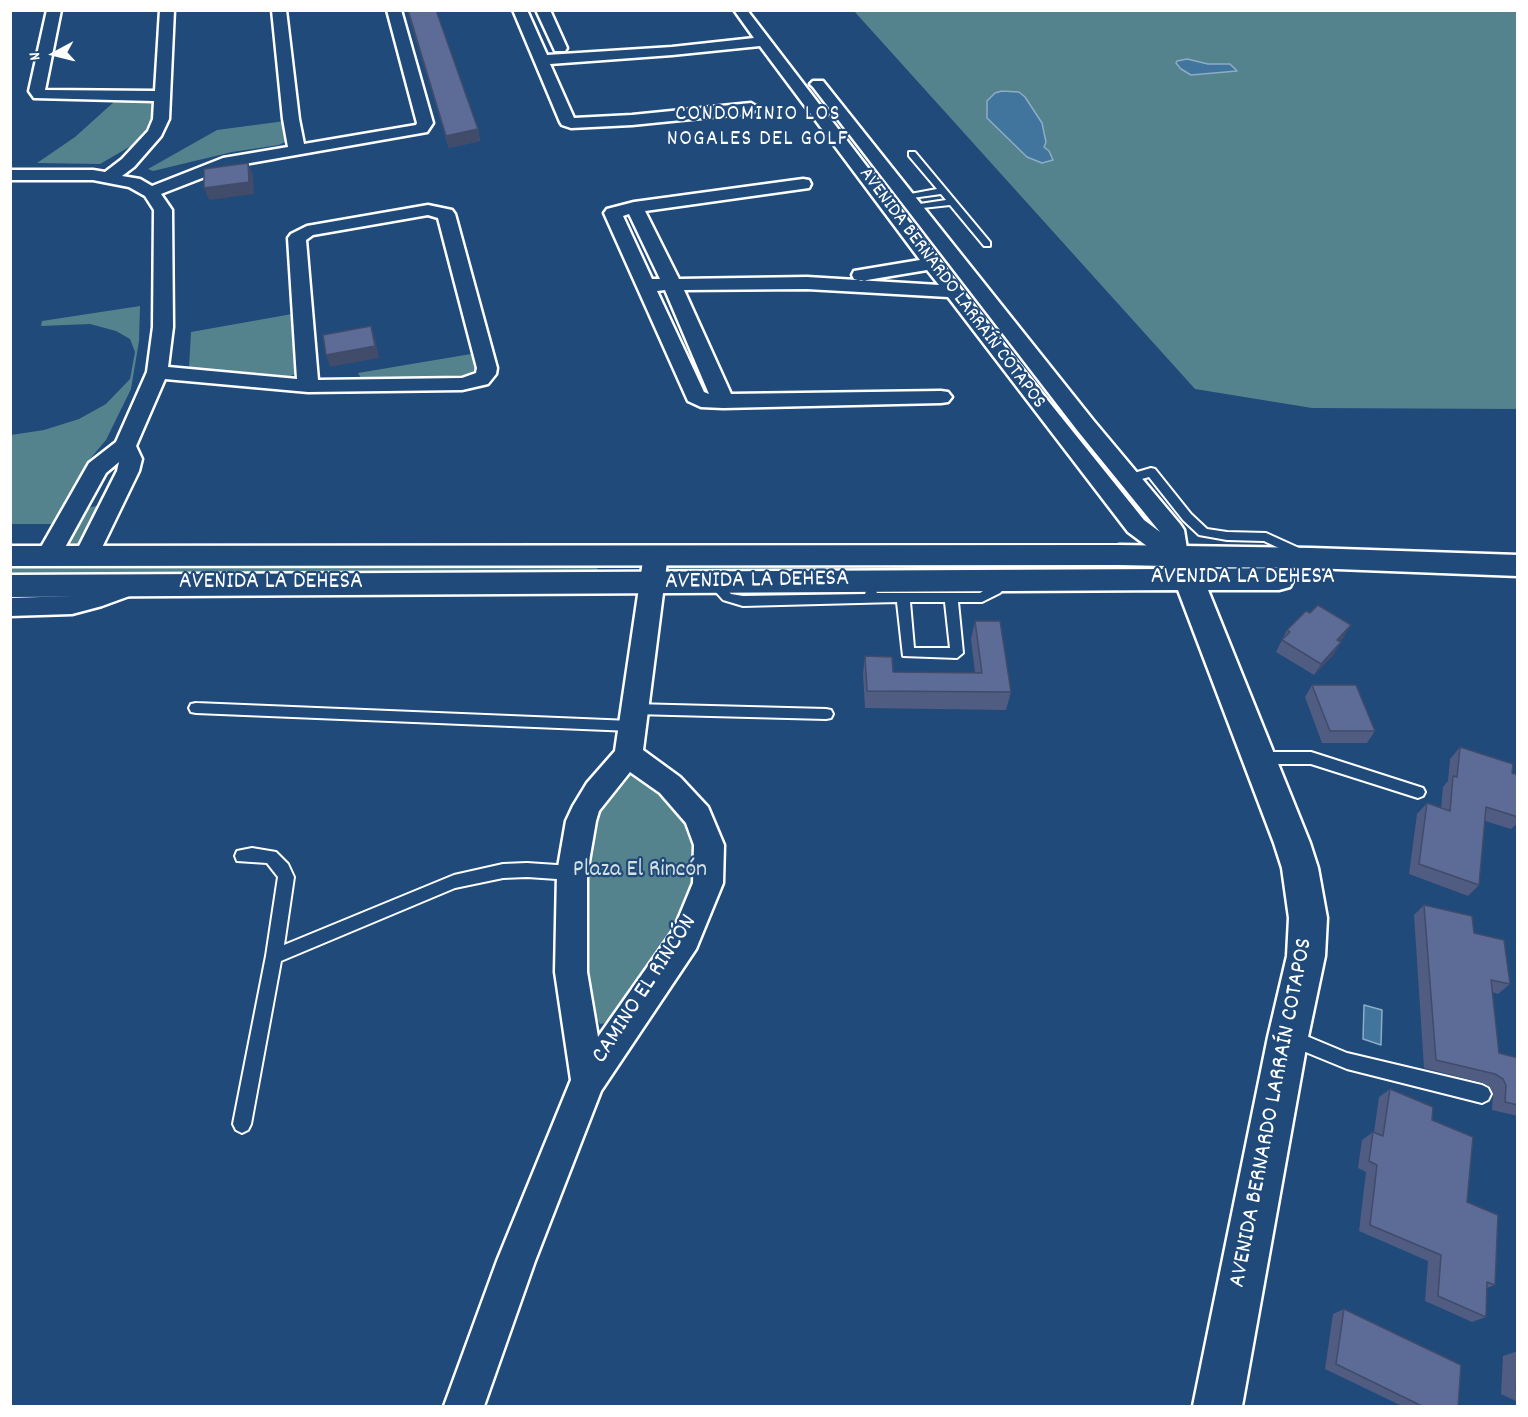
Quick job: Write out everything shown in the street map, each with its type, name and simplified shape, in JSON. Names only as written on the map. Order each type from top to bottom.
[{"type":"street","points":[[54,10],[37,91],[39,95],[162,96]]},
{"type":"street","points":[[101,176],[128,163],[155,133],[161,119],[167,10]]},
{"type":"street","points":[[279,10],[291,119],[297,149]]},
{"type":"street","points":[[134,183],[209,168],[239,159],[417,131],[424,126],[394,10]]},
{"type":"street","points":[[520,10],[568,122],[575,124],[750,108]]},
{"type":"street","points":[[543,10],[560,48]]},
{"type":"street","name":"AVENIDA BERNARDO LARRAÍN COTAPOS","points":[[740,10],[1034,398],[1136,526],[1182,567]]},
{"type":"street","name":"AVENIDA BERNARDO LARRAÍN COTAPOS","points":[[759,10],[1172,530],[1182,567],[1260,758],[1300,868],[1306,893],[1308,918],[1306,956],[1288,1037],[1218,1407]]},
{"type":"street","points":[[540,54],[672,51],[760,36]]},
{"type":"street","points":[[540,54],[560,48],[760,36]]},
{"type":"street","points":[[847,152],[870,148]]},
{"type":"street","points":[[151,192],[209,168]]},
{"type":"street","points":[[10,175],[101,176],[134,183],[151,192],[163,210],[161,284],[163,327],[154,381],[125,446],[100,464],[48,556]]},
{"type":"street","points":[[803,184],[634,207],[615,211],[612,214],[695,396],[701,400],[723,401],[941,398]]},
{"type":"street","points":[[634,207],[672,284],[723,401]]},
{"type":"street","points":[[154,381],[182,390],[230,380],[308,386],[468,384],[484,377],[487,368],[446,214],[428,210],[307,231],[297,238],[308,386]]},
{"type":"street","points":[[807,283],[931,264]]},
{"type":"street","points":[[645,285],[807,283],[952,292]]},
{"type":"street","points":[[1005,360],[1032,356]]},
{"type":"street","points":[[1034,398],[1061,393]]},
{"type":"street","points":[[86,556],[131,462],[125,446]]},
{"type":"street","points":[[78,502],[99,496],[114,500]]},
{"type":"street","name":"AVENIDA LA DEHESA","points":[[10,556],[654,568],[1182,567],[1417,578],[1510,566]]},
{"type":"street","name":"AVENIDA LA DEHESA","points":[[10,586],[134,585],[654,568],[713,582],[870,590],[1311,558],[1510,566]]},
{"type":"street","points":[[631,730],[654,568]]},
{"type":"street","points":[[10,607],[72,605],[134,585]]},
{"type":"street","name":"CAMINO EL RINCÓN","points":[[464,1407],[516,1261],[588,1080],[686,939],[700,906],[709,872],[709,845],[698,816],[670,785],[631,730],[587,806],[578,837],[572,873],[570,944],[572,972],[588,1080]]},
{"type":"lane","points":[[912,154],[987,244]]},
{"type":"lane","points":[[912,202],[943,191]]},
{"type":"lane","points":[[912,202],[952,202]]},
{"type":"lane","points":[[1131,478],[1151,472],[1187,517],[1203,532],[1227,536],[1266,537],[1311,558]]},
{"type":"lane","points":[[870,590],[903,598],[982,597],[996,590],[1006,580]]},
{"type":"lane","points":[[903,598],[908,653],[957,653],[951,597]]},
{"type":"lane","points":[[196,708],[631,730],[826,714]]},
{"type":"lane","points":[[1260,758],[1311,758],[1418,792]]},
{"type":"lane","points":[[242,856],[262,854],[271,857],[284,869],[285,886],[242,1124]]},
{"type":"lane","points":[[274,956],[454,882],[503,872],[538,870],[572,873]]},
{"type":"lane","points":[[1288,1037],[1347,1061],[1482,1094]]},
{"type":"green space","points":[[854,11],[1517,11],[1517,409],[1312,408],[1195,389]]},
{"type":"green space","points":[[115,101],[152,103],[151,117],[145,131],[131,146],[100,164],[37,163],[75,137]]},
{"type":"green space","points":[[285,121],[287,141],[279,145],[232,152],[153,171],[148,169],[217,130]]},
{"type":"green space","points":[[140,306],[139,341],[131,389],[106,440],[90,459],[53,524],[11,524],[11,435],[44,430],[79,419],[106,404],[130,379],[135,352],[130,339],[116,331],[90,324],[41,326],[42,321]]},
{"type":"green space","points":[[292,314],[297,373],[287,378],[189,368],[191,332]]},
{"type":"green space","points":[[471,354],[475,370],[465,378],[361,378],[358,373]]},
{"type":"green space","points":[[100,505],[102,508],[80,548],[66,548],[88,508]]},
{"type":"green space","points":[[1113,562],[1117,570],[923,569],[683,572],[668,569],[669,564]]},
{"type":"green space","points":[[592,564],[600,571],[589,576],[11,578],[10,566]]},
{"type":"green space","name":"Plaza El Rincón","points":[[626,773],[658,790],[688,820],[697,846],[695,881],[682,919],[615,1016],[606,1023],[600,1024],[595,1017],[592,999],[581,907],[594,817]]},
{"type":"water","points":[[1187,59],[1208,64],[1230,64],[1237,71],[1191,75],[1176,63]]},
{"type":"water","points":[[1019,92],[1025,97],[1042,123],[1046,142],[1044,147],[1049,151],[1053,160],[1042,163],[1027,157],[987,118],[987,101],[995,93]]},
{"type":"water","points":[[1364,1005],[1382,1010],[1381,1045],[1363,1039]]},
{"type":"building","points":[[408,10],[436,10],[478,129],[446,136]]},
{"type":"building","points":[[248,163],[249,182],[204,188],[204,169]]},
{"type":"building","points":[[371,326],[375,346],[326,355],[323,335]]},
{"type":"building","points":[[1318,605],[1351,625],[1337,640],[1341,642],[1321,664],[1282,640],[1290,632],[1287,630],[1306,611],[1310,613]]},
{"type":"building","points":[[975,621],[1000,621],[1011,692],[867,691],[865,656],[892,657],[893,672],[982,673]]},
{"type":"building","points":[[1312,685],[1356,685],[1375,731],[1330,731]]},
{"type":"building","points":[[1460,747],[1513,764],[1512,773],[1518,775],[1518,817],[1486,807],[1479,885],[1419,864],[1427,803],[1450,811],[1453,776],[1457,777]]},
{"type":"building","points":[[1424,905],[1472,916],[1474,933],[1504,940],[1510,984],[1491,980],[1499,1053],[1518,1058],[1518,1105],[1505,1102],[1506,1085],[1503,1079],[1495,1074],[1436,1060]]},
{"type":"building","points":[[1390,1089],[1433,1107],[1432,1120],[1473,1137],[1467,1202],[1498,1215],[1495,1285],[1487,1282],[1486,1317],[1438,1296],[1441,1255],[1370,1225],[1377,1165],[1369,1161],[1373,1132],[1383,1136]]},
{"type":"building","points":[[1344,1309],[1461,1365],[1458,1407],[1424,1407],[1336,1364]]},
{"type":"building","points":[[1518,1354],[1518,1391],[1516,1390]]},
{"type":"district","name":"CONDOMINIO LOS NOGALES DEL GOLF","points":[[758,128]]}]
